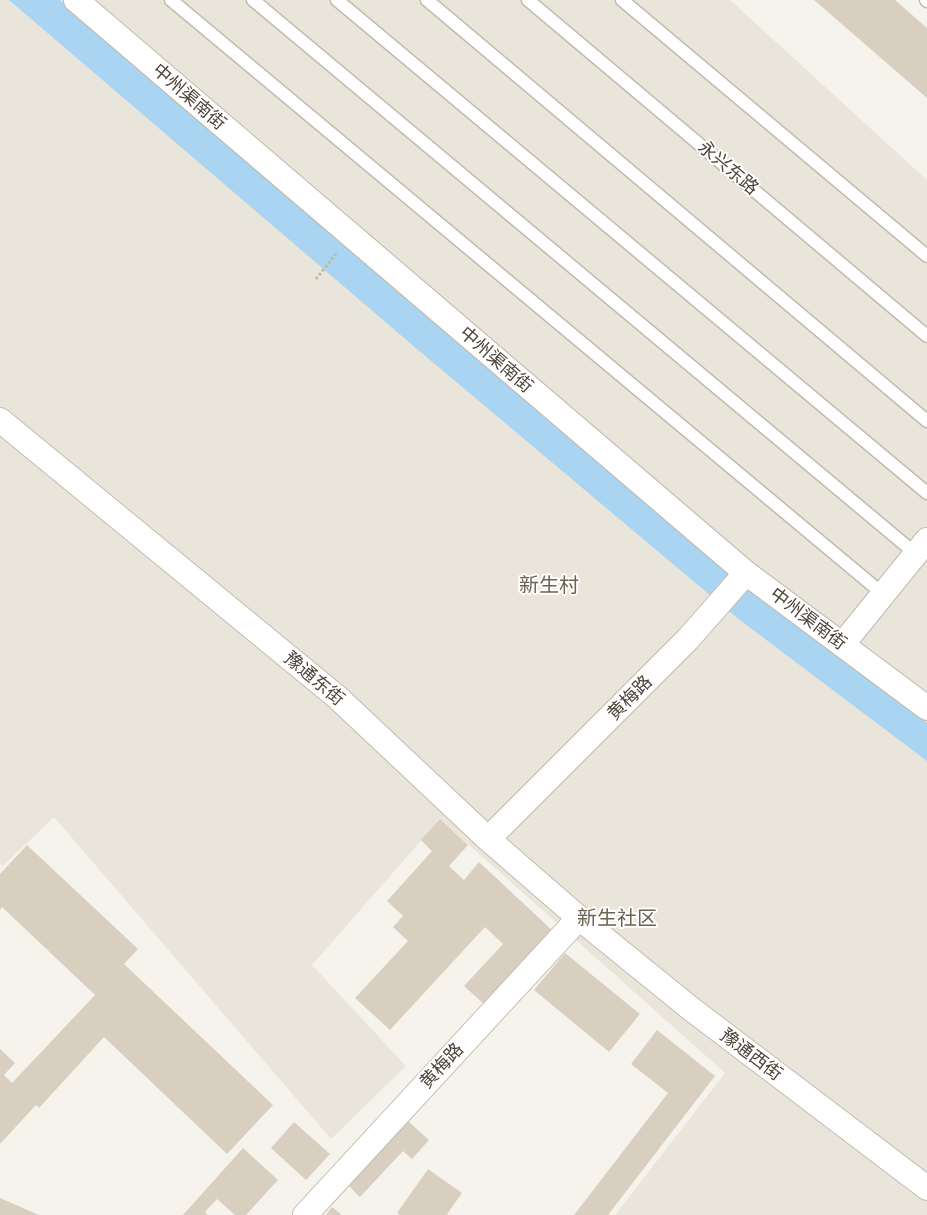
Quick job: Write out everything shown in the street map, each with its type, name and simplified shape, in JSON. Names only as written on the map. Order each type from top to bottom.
[{"type":"street","name":"中州渠南街","points":[[76,0],[746,573],[927,708]]},
{"type":"street","name":"豫通东街","points":[[0,420],[337,697],[488,839],[579,918]]},
{"type":"street","points":[[842,644],[921,547]]},
{"type":"street","name":"黄梅路","points":[[488,839],[688,640],[746,573]]},
{"type":"street","name":"黄梅路","points":[[304,1215],[579,918]]},
{"type":"street","name":"豫通西街","points":[[579,918],[690,1008],[927,1188]]},
{"type":"lane","points":[[171,0],[883,594]]},
{"type":"lane","points":[[254,0],[921,547]]},
{"type":"lane","points":[[337,0],[927,493]]},
{"type":"lane","points":[[427,0],[927,421]]},
{"type":"lane","name":"永兴东路","points":[[528,0],[927,336]]},
{"type":"lane","points":[[622,0],[927,256]]},
{"type":"path","points":[[316,278],[352,236]]},
{"type":"shaded area","name":"新生社区","points":[[0,0],[730,0],[927,180],[927,1215],[615,1215],[725,1073],[440,819],[312,965],[406,1066],[331,1139],[54,817],[3,866],[0,864]]},
{"type":"water","points":[[9,0],[60,0],[833,648],[927,723],[927,761],[736,617],[417,349]]},
{"type":"building","points":[[814,0],[895,0],[927,28],[927,98]]},
{"type":"building","points":[[440,819],[468,845],[449,866],[464,880],[479,862],[554,932],[486,1006],[464,986],[503,944],[485,927],[390,1030],[355,998],[408,941],[393,927],[403,916],[387,901],[432,851],[421,840]]},
{"type":"building","points":[[27,845],[138,949],[124,964],[273,1105],[227,1154],[104,1037],[39,1108],[36,1105],[0,1144],[0,1049],[15,1063],[4,1075],[12,1083],[95,995],[2,907],[0,910],[0,874]]},
{"type":"building","points":[[565,953],[640,1014],[609,1052],[534,990]]},
{"type":"building","points":[[657,1030],[715,1076],[608,1215],[574,1215],[668,1093],[631,1064]]},
{"type":"building","points":[[408,1121],[429,1140],[412,1159],[403,1151],[360,1197],[349,1186]]},
{"type":"building","points":[[294,1122],[330,1154],[306,1180],[271,1148]]},
{"type":"building","points":[[243,1148],[278,1180],[246,1215],[235,1215],[217,1199],[205,1212],[208,1215],[183,1215]]},
{"type":"building","points":[[428,1169],[462,1193],[447,1214],[449,1215],[400,1215],[397,1213]]},
{"type":"building","points":[[0,1198],[39,1215],[0,1215]]},
{"type":"building","points":[[332,1207],[342,1215],[326,1215]]},
{"type":"district","name":"新生村","points":[[549,586]]},
{"type":"district","name":"新生社区","points":[[617,919]]}]
